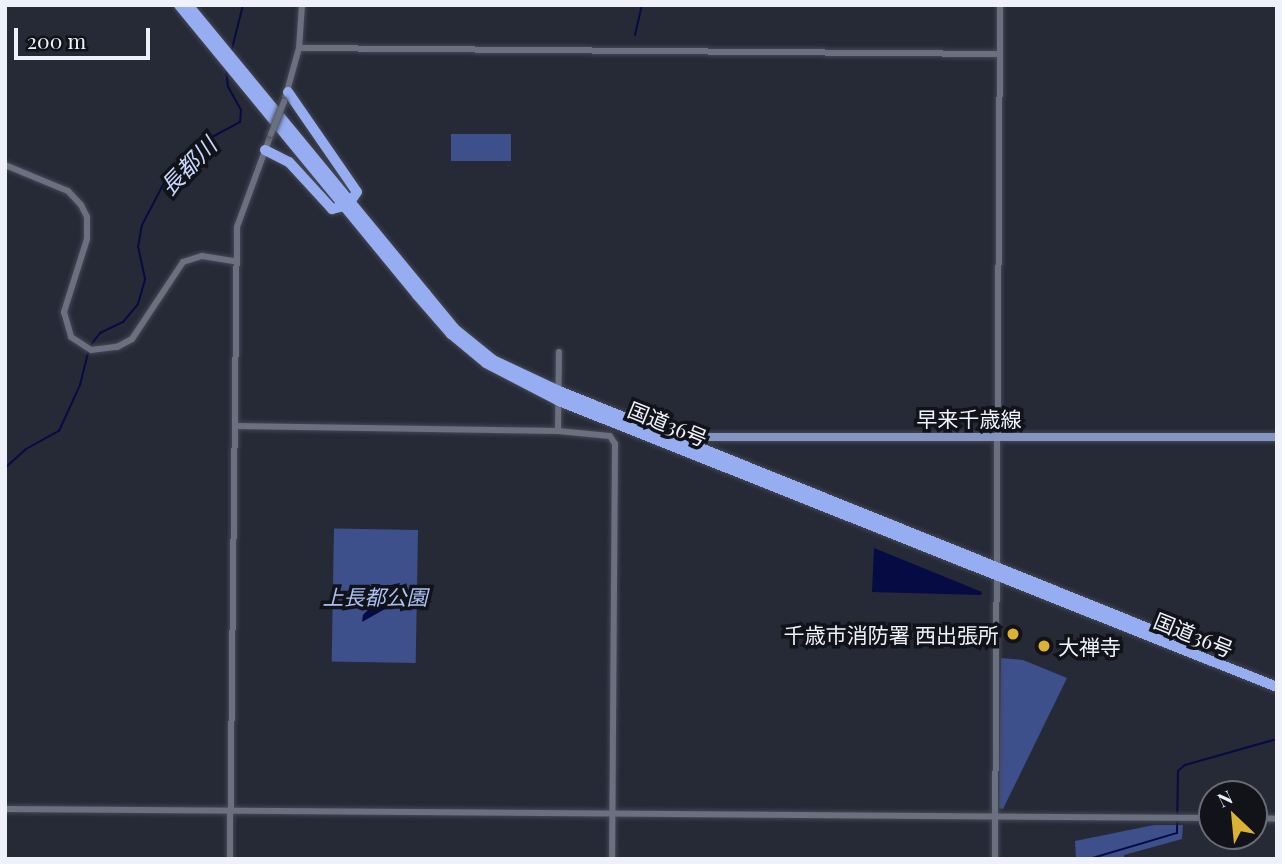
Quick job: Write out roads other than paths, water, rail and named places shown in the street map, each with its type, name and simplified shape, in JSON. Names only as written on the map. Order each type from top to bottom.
[{"type":"highway","name":"国道36号","points":[[179,5],[347,204]]},
{"type":"highway","name":"国道36号","points":[[188,5],[451,334],[519,383],[674,437],[1277,687]]},
{"type":"highway","points":[[265,150],[289,162],[332,209],[347,204],[357,192],[286,97]]},
{"type":"highway","name":"国道36号","points":[[559,396],[661,440],[1277,681]]},
{"type":"main road","name":"早来千歳線","points":[[661,440],[674,437],[1277,437]]},
{"type":"street","points":[[230,859],[237,227],[286,97],[299,48],[302,5]]},
{"type":"street","points":[[995,859],[1000,5]]},
{"type":"street","points":[[299,48],[1000,54]]},
{"type":"street","points":[[5,165],[68,191],[87,217],[85,247],[64,312],[71,336],[91,350],[117,347],[132,339],[183,262],[202,256],[235,261]]},
{"type":"street","points":[[558,431],[559,352]]},
{"type":"street","points":[[234,426],[601,433],[615,444],[612,859]]},
{"type":"street","points":[[5,809],[1198,818]]},
{"type":"waterway","name":"長都川","points":[[232,49],[243,5]]},
{"type":"waterway","points":[[635,35],[642,5]]},
{"type":"waterway","name":"長都川","points":[[91,345],[100,333],[123,322],[138,304],[145,279],[138,247],[142,225],[164,183],[212,137],[240,122],[241,110],[228,87],[226,69]]},
{"type":"waterway","name":"長都川","points":[[5,468],[26,449],[59,431],[80,385],[89,350]]},
{"type":"waterway","points":[[1089,859],[1177,833],[1178,771],[1185,765],[1277,739]]},
{"type":"place","name":"千歳市消防署 西出張所","points":[[1013,634]]},
{"type":"place","name":"大禅寺","points":[[1044,646]]},
{"type":"park label","name":"上長都公園","points":[[375,596]]}]
